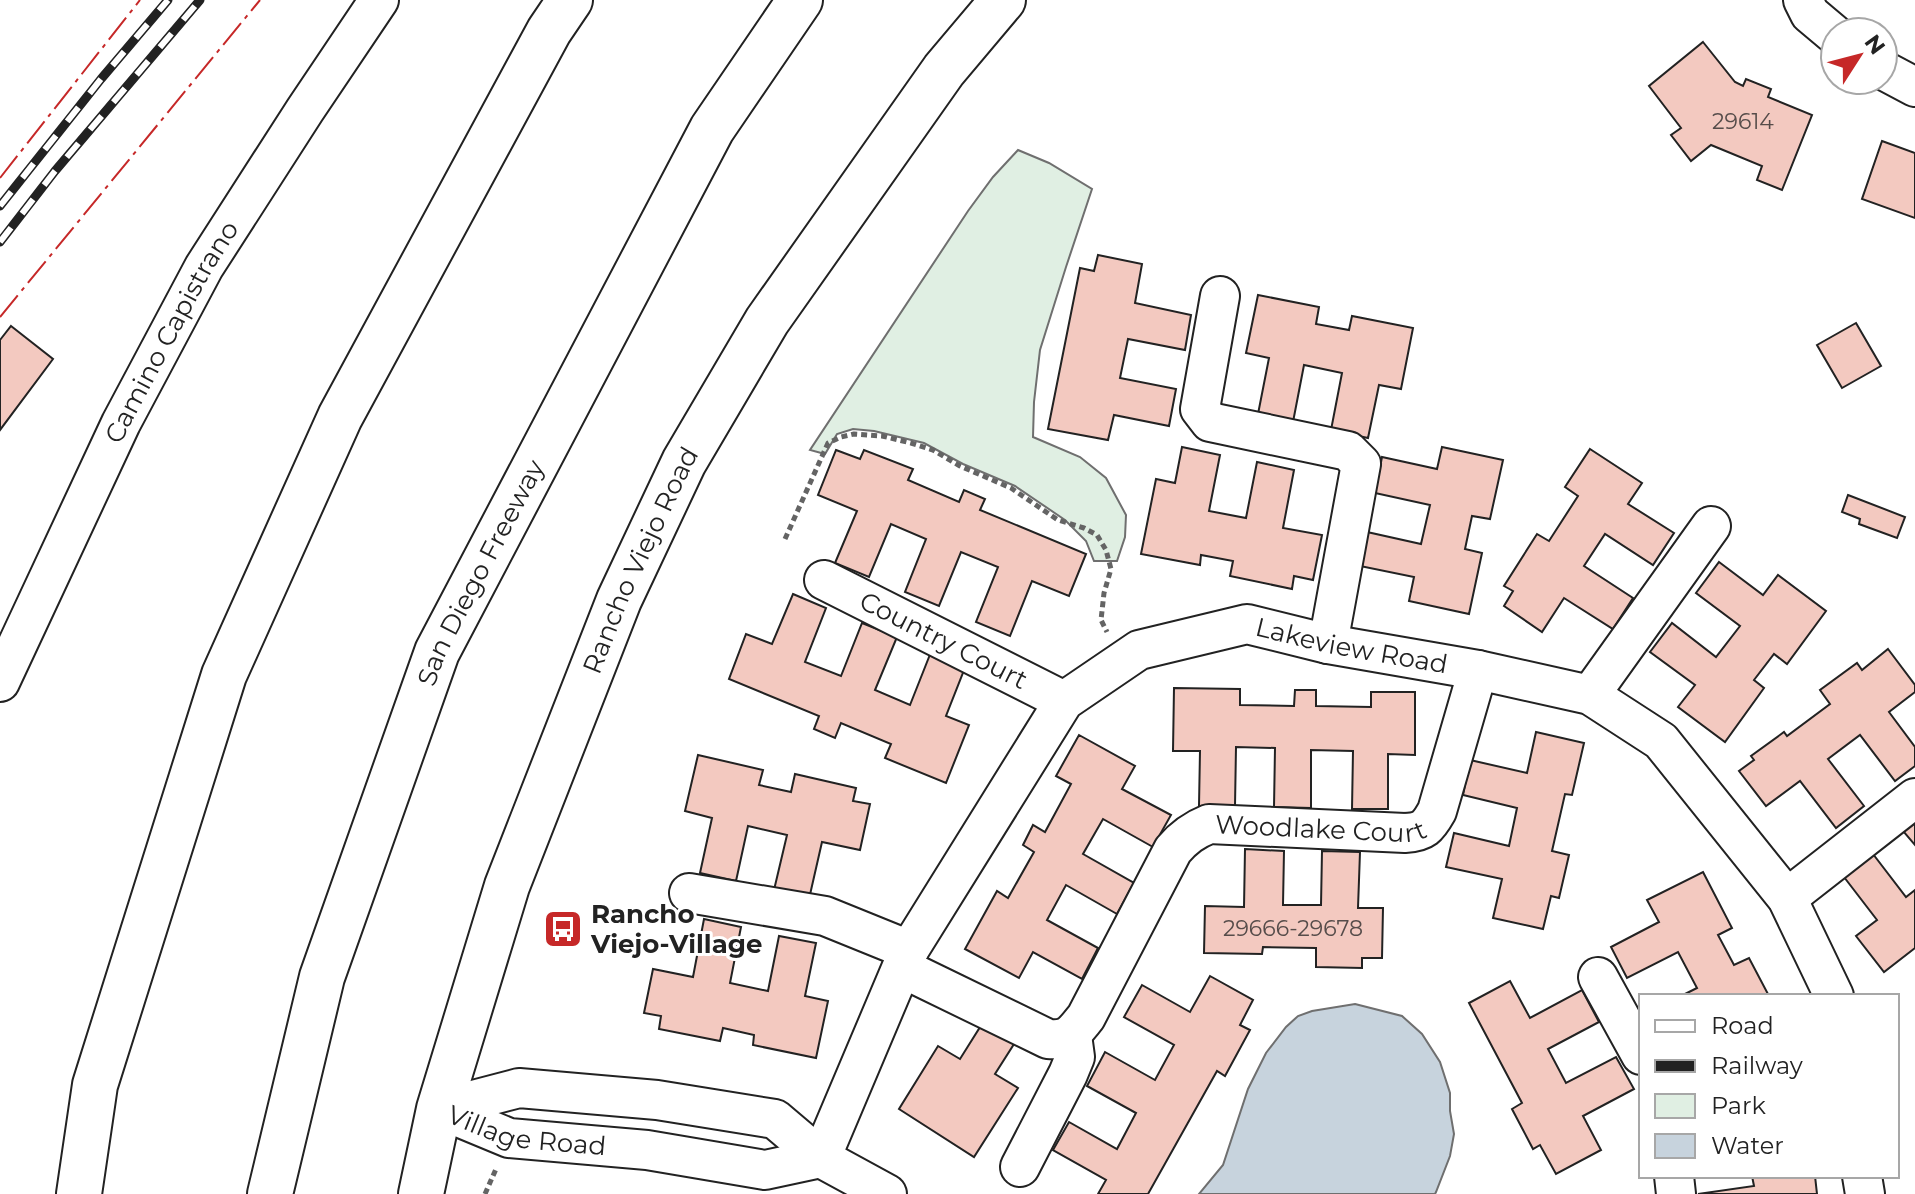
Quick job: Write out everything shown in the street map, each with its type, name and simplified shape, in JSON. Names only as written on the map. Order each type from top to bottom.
[{"type":"main road","points":[[79,1194],[95,1085],[224,675],[340,417],[549,31],[570,0]]},
{"type":"main road","name":"San Diego Freeway","points":[[270,1194],[322,977],[437,652],[712,129],[800,0]]},
{"type":"main road","name":"Rancho Viejo Road","points":[[421,1194],[439,1109],[507,886],[619,600],[684,462],[767,321],[944,70],[1003,0]]},
{"type":"street","name":"Camino Capistrano","points":[[0,682],[121,423],[204,267],[379,0]]},
{"type":"street","points":[[1803,0],[1810,14],[1819,22]]},
{"type":"street","points":[[1220,296],[1200,409],[1210,422],[1348,451],[1361,464],[1328,644]]},
{"type":"street","points":[[1590,695],[1711,526]]},
{"type":"street","name":"Country Court","points":[[824,580],[1064,701]]},
{"type":"street","name":"Lakeview Road","points":[[821,1158],[905,959],[1064,701],[1139,650],[1247,624],[1328,644],[1478,670],[1590,695],[1661,741],[1787,898],[1833,994]]},
{"type":"street","name":"Woodlake Court","points":[[1020,1167],[1075,1057],[1072,1035],[1086,1017],[1173,850],[1183,838],[1209,824],[1418,832],[1429,825],[1437,811],[1478,670]]},
{"type":"street","points":[[1787,898],[1915,798]]},
{"type":"street","points":[[689,893],[825,916],[1048,1039],[1060,1040],[1072,1035]]},
{"type":"street","points":[[1598,977],[1639,1051]]},
{"type":"street","name":"Village Road","points":[[439,1109],[519,1088],[657,1100],[775,1119],[821,1158],[887,1194]]},
{"type":"street","name":"Village Road","points":[[439,1109],[509,1138],[647,1150],[765,1170],[821,1158]]},
{"type":"path","points":[[785,539],[828,443],[854,434],[882,436],[933,450],[960,466],[1011,488],[1058,520],[1097,535],[1106,550],[1111,569],[1101,620],[1121,662]]},
{"type":"green space","points":[[1018,150],[1049,163],[1092,189],[1040,350],[1033,437],[1080,457],[1106,478],[1126,515],[1125,537],[1117,561],[1094,561],[1086,541],[1065,520],[1015,486],[924,443],[853,429],[837,434],[825,454],[810,450],[968,211]]},
{"type":"water","points":[[1355,1004],[1402,1016],[1422,1034],[1440,1062],[1450,1093],[1454,1134],[1450,1156],[1435,1194],[1199,1194],[1223,1165],[1248,1089],[1266,1053],[1286,1027],[1298,1016],[1312,1011]]},
{"type":"building","points":[[1703,42],[1735,82],[1743,86],[1746,79],[1771,89],[1768,97],[1812,115],[1782,190],[1757,180],[1762,166],[1711,145],[1691,161],[1671,135],[1681,128],[1649,86]]},
{"type":"building","points":[[1882,141],[1915,153],[1915,218],[1862,199]]},
{"type":"building","points":[[1098,255],[1142,264],[1135,303],[1191,315],[1185,350],[1128,339],[1120,378],[1176,389],[1169,426],[1114,415],[1108,440],[1048,429],[1080,268],[1094,271]]},
{"type":"building","points":[[1258,295],[1319,307],[1316,324],[1349,330],[1352,316],[1413,328],[1401,389],[1379,385],[1368,438],[1331,430],[1342,373],[1304,365],[1293,422],[1258,414],[1269,358],[1246,353]]},
{"type":"building","points":[[1856,323],[1881,366],[1842,388],[1817,345]]},
{"type":"building","points":[[11,326],[53,359],[0,430],[0,340]]},
{"type":"building","points":[[1182,447],[1220,455],[1209,511],[1246,518],[1257,462],[1294,470],[1283,528],[1322,535],[1313,580],[1294,576],[1292,589],[1230,576],[1233,561],[1201,555],[1200,565],[1141,554],[1156,479],[1175,483]]},
{"type":"building","points":[[1442,447],[1503,460],[1490,519],[1472,516],[1465,549],[1482,553],[1469,614],[1409,601],[1414,577],[1360,566],[1367,532],[1421,544],[1430,505],[1375,493],[1382,457],[1437,469]]},
{"type":"building","points":[[1590,449],[1642,483],[1628,504],[1674,533],[1653,565],[1605,534],[1584,566],[1633,598],[1613,629],[1564,598],[1542,632],[1504,606],[1513,591],[1504,586],[1537,534],[1549,541],[1578,496],[1565,487]]},
{"type":"building","points":[[836,450],[860,459],[864,450],[913,469],[908,480],[959,502],[964,490],[985,499],[980,510],[1086,554],[1069,596],[1032,581],[1010,636],[976,622],[998,567],[961,552],[939,606],[905,592],[926,539],[891,524],[869,577],[835,563],[857,511],[818,495]]},
{"type":"building","points":[[1848,495],[1905,517],[1897,538],[1859,524],[1860,519],[1842,512]]},
{"type":"building","points":[[1719,562],[1763,595],[1778,575],[1826,611],[1787,664],[1774,654],[1754,680],[1764,688],[1725,742],[1678,707],[1695,685],[1650,652],[1672,623],[1716,657],[1740,626],[1696,593]]},
{"type":"building","points":[[793,594],[826,608],[805,662],[841,676],[862,623],[897,637],[875,690],[910,705],[931,652],[966,665],[946,716],[969,725],[946,783],[885,758],[891,744],[841,723],[835,738],[814,729],[819,716],[729,679],[746,634],[772,644]]},
{"type":"building","points":[[1888,649],[1915,685],[1915,692],[1889,712],[1915,747],[1915,766],[1895,781],[1860,735],[1828,759],[1864,806],[1836,828],[1800,781],[1766,806],[1739,771],[1754,760],[1751,756],[1784,732],[1787,736],[1830,704],[1820,690],[1857,663],[1862,670]]},
{"type":"building","points":[[1174,688],[1240,689],[1240,705],[1294,706],[1295,690],[1316,690],[1316,706],[1371,707],[1371,692],[1415,692],[1415,755],[1388,754],[1388,809],[1352,809],[1353,751],[1311,750],[1311,808],[1274,807],[1275,748],[1236,747],[1235,806],[1199,806],[1200,751],[1173,751]]},
{"type":"building","points":[[1536,732],[1584,743],[1572,795],[1565,794],[1552,851],[1569,855],[1559,898],[1551,896],[1543,929],[1493,918],[1502,879],[1446,867],[1454,833],[1509,846],[1517,808],[1463,795],[1470,760],[1527,773]]},
{"type":"building","points":[[1079,735],[1135,766],[1122,789],[1171,815],[1153,847],[1103,819],[1083,854],[1134,883],[1117,914],[1066,885],[1047,920],[1098,948],[1082,979],[1033,952],[1019,978],[965,949],[997,891],[1008,898],[1034,852],[1023,845],[1033,825],[1045,832],[1071,784],[1056,776]]},
{"type":"building","points":[[698,755],[763,770],[759,785],[791,792],[795,774],[856,788],[853,801],[870,804],[860,850],[822,842],[809,899],[774,890],[787,835],[748,826],[736,881],[700,873],[712,818],[685,811]]},
{"type":"building","points":[[1915,822],[1915,845],[1903,831]]},
{"type":"building","points":[[1245,849],[1284,851],[1283,905],[1321,905],[1322,851],[1360,852],[1358,908],[1383,908],[1382,958],[1362,958],[1362,968],[1316,967],[1316,948],[1263,947],[1262,954],[1204,953],[1205,906],[1244,907]]},
{"type":"building","points":[[1873,854],[1906,897],[1915,890],[1915,948],[1884,972],[1856,936],[1877,920],[1844,877]]},
{"type":"building","points":[[1703,872],[1732,928],[1718,935],[1734,965],[1749,958],[1768,994],[1685,994],[1697,988],[1678,952],[1627,978],[1611,947],[1659,922],[1647,900]]},
{"type":"building","points":[[704,919],[741,927],[730,983],[768,991],[779,936],[816,943],[805,996],[828,1001],[816,1058],[753,1045],[754,1035],[723,1028],[720,1041],[659,1029],[661,1016],[644,1013],[653,969],[693,977]]},
{"type":"building","points":[[1210,976],[1253,1000],[1240,1025],[1250,1030],[1225,1076],[1217,1071],[1148,1194],[1098,1194],[1106,1180],[1053,1150],[1069,1122],[1117,1149],[1136,1113],[1087,1086],[1105,1052],[1155,1080],[1174,1045],[1124,1017],[1142,985],[1190,1012]]},
{"type":"building","points":[[1510,981],[1530,1018],[1582,990],[1599,1022],[1548,1049],[1566,1083],[1616,1057],[1634,1089],[1583,1116],[1601,1150],[1556,1174],[1540,1145],[1533,1149],[1512,1109],[1522,1103],[1469,1003]]},
{"type":"building","points":[[982,1024],[1014,1044],[995,1074],[1018,1088],[974,1157],[899,1109],[938,1046],[960,1059]]},
{"type":"building","points":[[1752,1178],[1815,1178],[1817,1194],[1698,1194],[1754,1186]]},
{"type":"railway","points":[[0,206],[168,0]]},
{"type":"railway","points":[[0,242],[55,171],[200,0]]},
{"type":"power","points":[[0,178],[140,0]]},
{"type":"power","points":[[0,317],[260,0]]},
{"type":"place","name":"Rancho Viejo-Village","points":[[563,929]]}]
